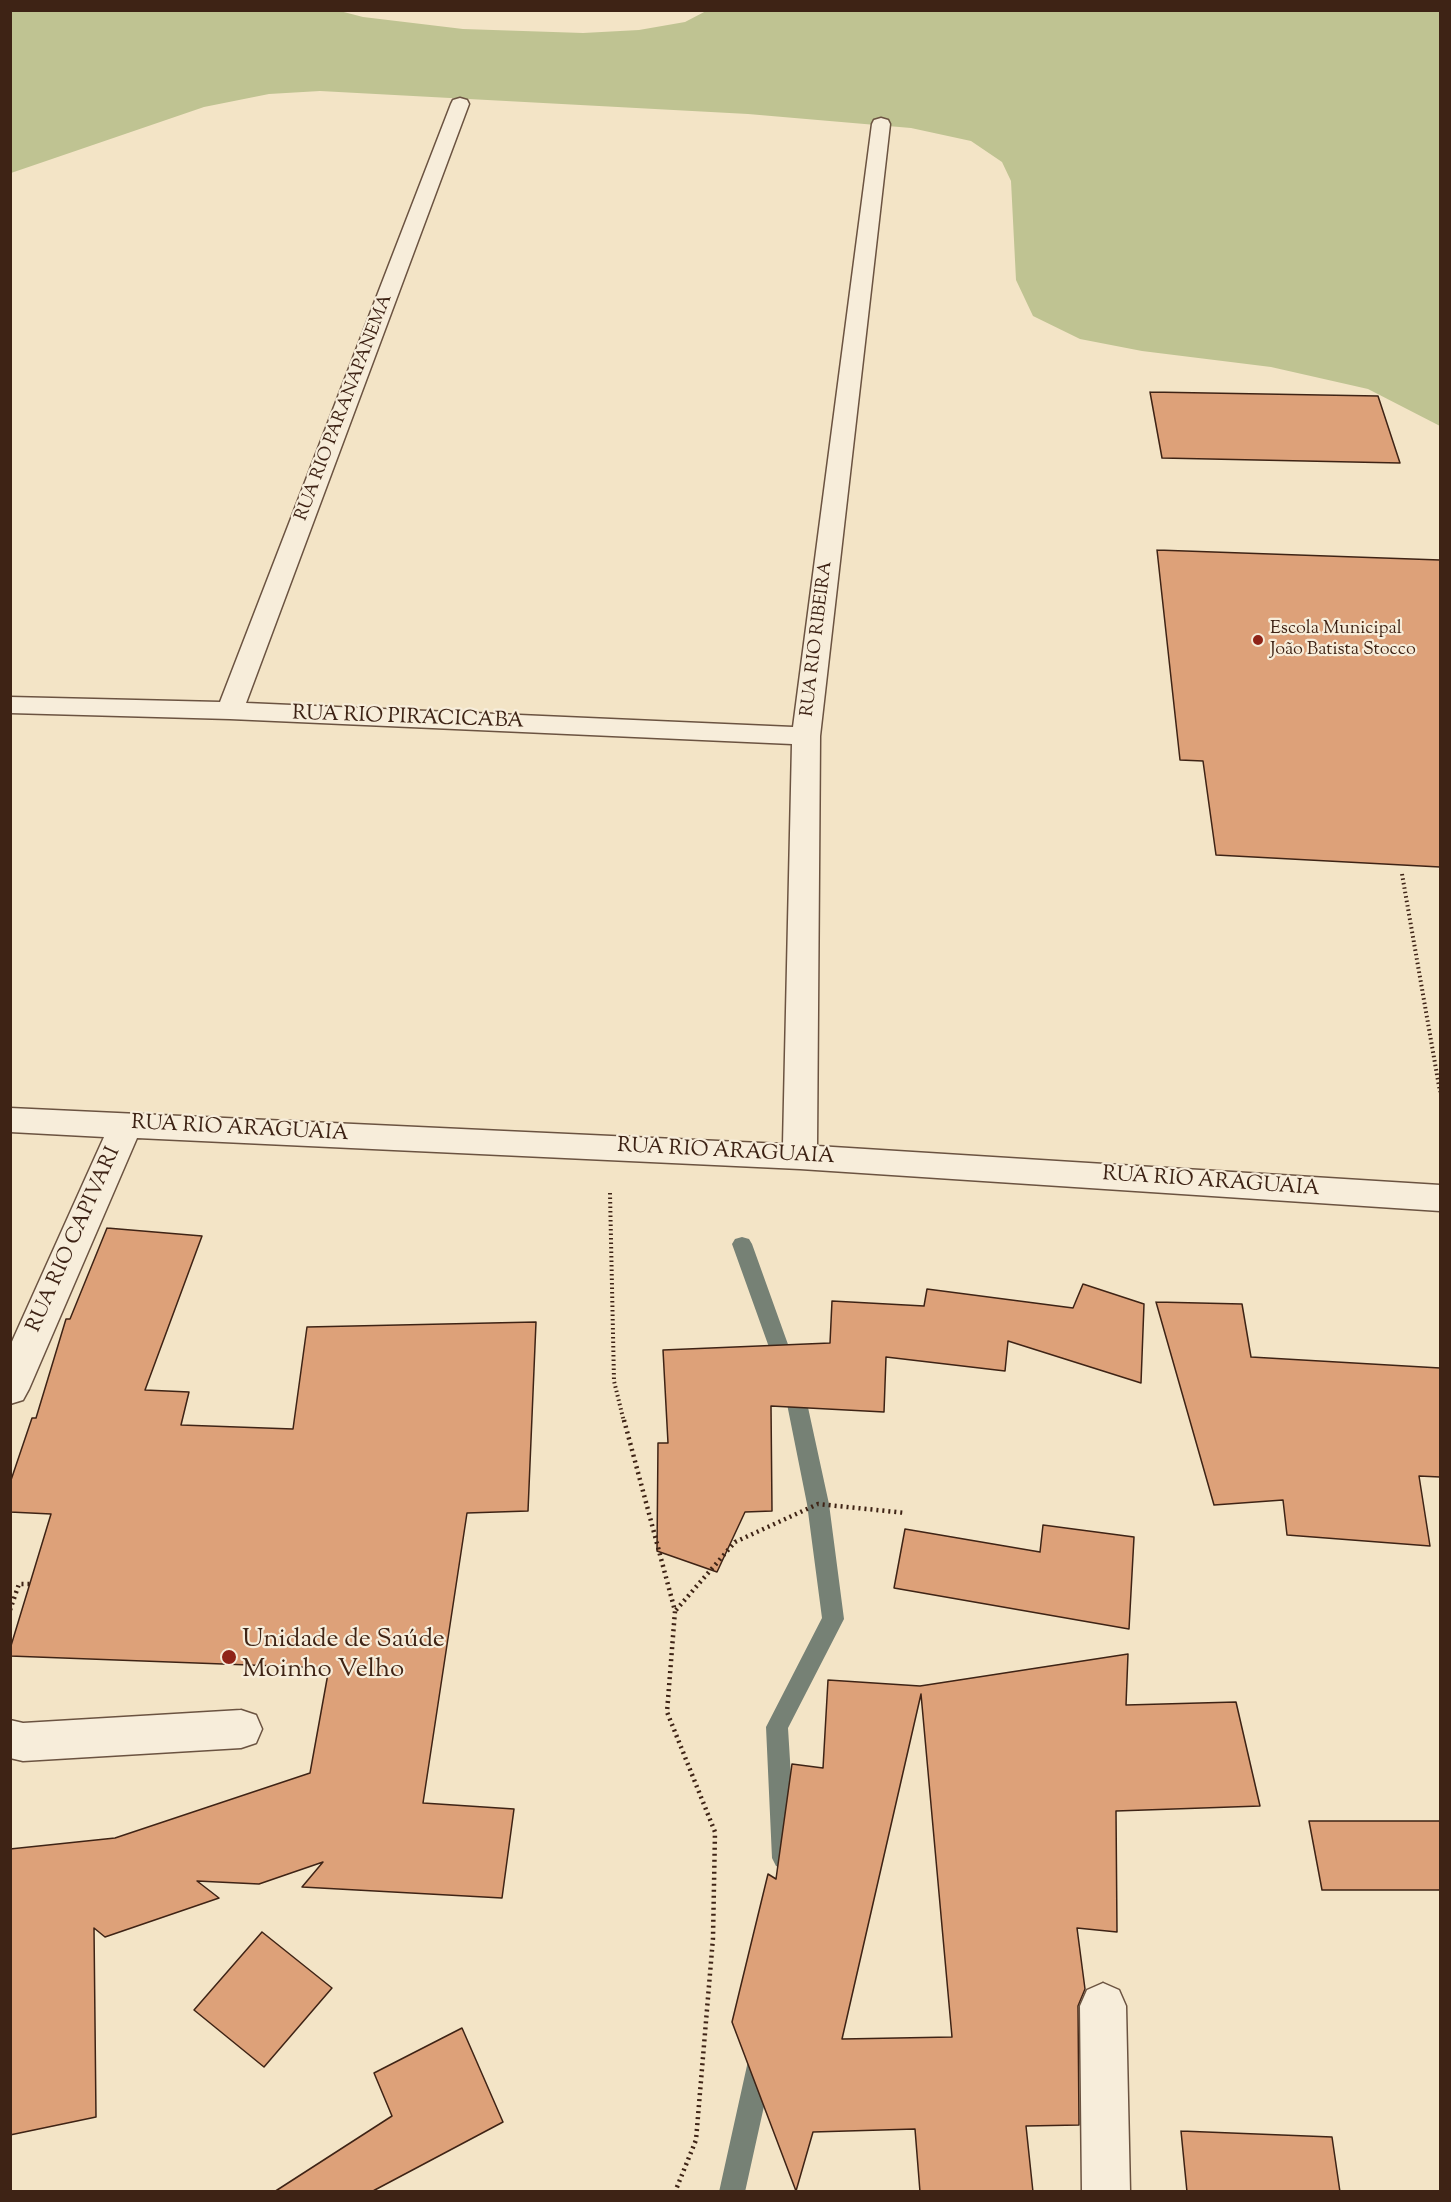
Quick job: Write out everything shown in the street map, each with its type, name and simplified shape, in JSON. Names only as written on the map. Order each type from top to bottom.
[{"type":"street","name":"RUA RIO PARANAPANEMA","points":[[230,711],[460,104]]},
{"type":"street","name":"RUA RIO RIBEIRA","points":[[800,1156],[806,736],[881,124]]},
{"type":"street","name":"RUA RIO PIRACICABA","points":[[10,705],[230,711],[806,736]]},
{"type":"street","name":"RUA RIO ARAGUAIA","points":[[10,1120],[800,1156],[1440,1198]]},
{"type":"street","name":"RUA RIO CAPIVARI","points":[[10,1389],[126,1125]]},
{"type":"street","points":[[10,1739],[23,1742],[241,1729]]},
{"type":"street","points":[[1103,2006],[1106,2192]]},
{"type":"path","points":[[1402,874],[1440,1092]]},
{"type":"path","points":[[607,1147],[612,1241],[614,1381],[646,1509],[675,1611],[667,1712],[715,1832],[713,1938],[696,2140],[675,2192]]},
{"type":"path","points":[[675,1611],[735,1542],[818,1504],[906,1513]]},
{"type":"path","points":[[10,1610],[19,1584],[30,1584]]},
{"type":"green space","points":[[336,10],[363,17],[463,29],[583,33],[639,30],[685,22],[708,10],[1440,11],[1440,426],[1368,389],[1271,367],[1142,351],[1080,339],[1033,316],[1016,280],[1011,181],[1002,162],[971,141],[911,128],[748,114],[320,91],[269,94],[204,107],[11,173],[10,11]]},
{"type":"building","points":[[1150,392],[1378,396],[1400,463],[1162,458]]},
{"type":"building","points":[[1157,550],[1440,560],[1440,867],[1216,855],[1203,761],[1180,760]]},
{"type":"building","points":[[107,1228],[202,1236],[145,1390],[189,1392],[181,1425],[293,1429],[307,1327],[536,1322],[528,1511],[467,1513],[423,1803],[514,1809],[502,1898],[302,1887],[323,1862],[259,1884],[197,1881],[219,1898],[105,1937],[94,1928],[96,2117],[10,2135],[10,1849],[115,1838],[310,1773],[329,1668],[10,1656],[10,1649],[51,1514],[10,1512],[10,1483],[32,1418],[36,1418],[66,1319],[70,1319]]},
{"type":"building","points":[[1083,1284],[1144,1304],[1141,1383],[1008,1341],[1005,1371],[886,1357],[884,1412],[771,1406],[772,1511],[745,1512],[717,1572],[657,1551],[658,1443],[668,1443],[663,1350],[830,1343],[832,1301],[924,1306],[927,1289],[1073,1308]]},
{"type":"building","points":[[1156,1302],[1242,1304],[1251,1357],[1440,1368],[1440,1477],[1419,1476],[1430,1546],[1287,1535],[1283,1500],[1214,1505]]},
{"type":"building","points":[[1043,1525],[1134,1537],[1129,1629],[894,1588],[905,1529],[1040,1552]]},
{"type":"building","points":[[1128,1654],[1126,1705],[1236,1702],[1260,1806],[1116,1811],[1117,1932],[1077,1928],[1085,1989],[1078,2006],[1079,2125],[1026,2126],[1033,2192],[920,2192],[915,2129],[813,2132],[796,2191],[732,2022],[768,1874],[776,1879],[792,1764],[823,1768],[828,1680],[920,1686]],"holes":[[[921,1694],[952,2037],[842,2039]]]},
{"type":"building","points":[[1309,1821],[1440,1821],[1440,1890],[1322,1890]]},
{"type":"building","points":[[262,1932],[332,1988],[264,2067],[194,2010]]},
{"type":"building","points":[[462,2028],[503,2122],[371,2192],[274,2192],[392,2116],[374,2073]]},
{"type":"building","points":[[1181,2131],[1332,2137],[1340,2192],[1187,2192]]},
{"type":"waterway","points":[[742,1244],[794,1389],[818,1504],[833,1619],[777,1727],[784,1858]]},
{"type":"waterway","points":[[732,2192],[761,2061]]},
{"type":"place","name":"Escola Municipal João Batista Stocco","points":[[1258,640]]},
{"type":"place","name":"Unidade de Saúde Moinho Velho","points":[[229,1657]]}]
